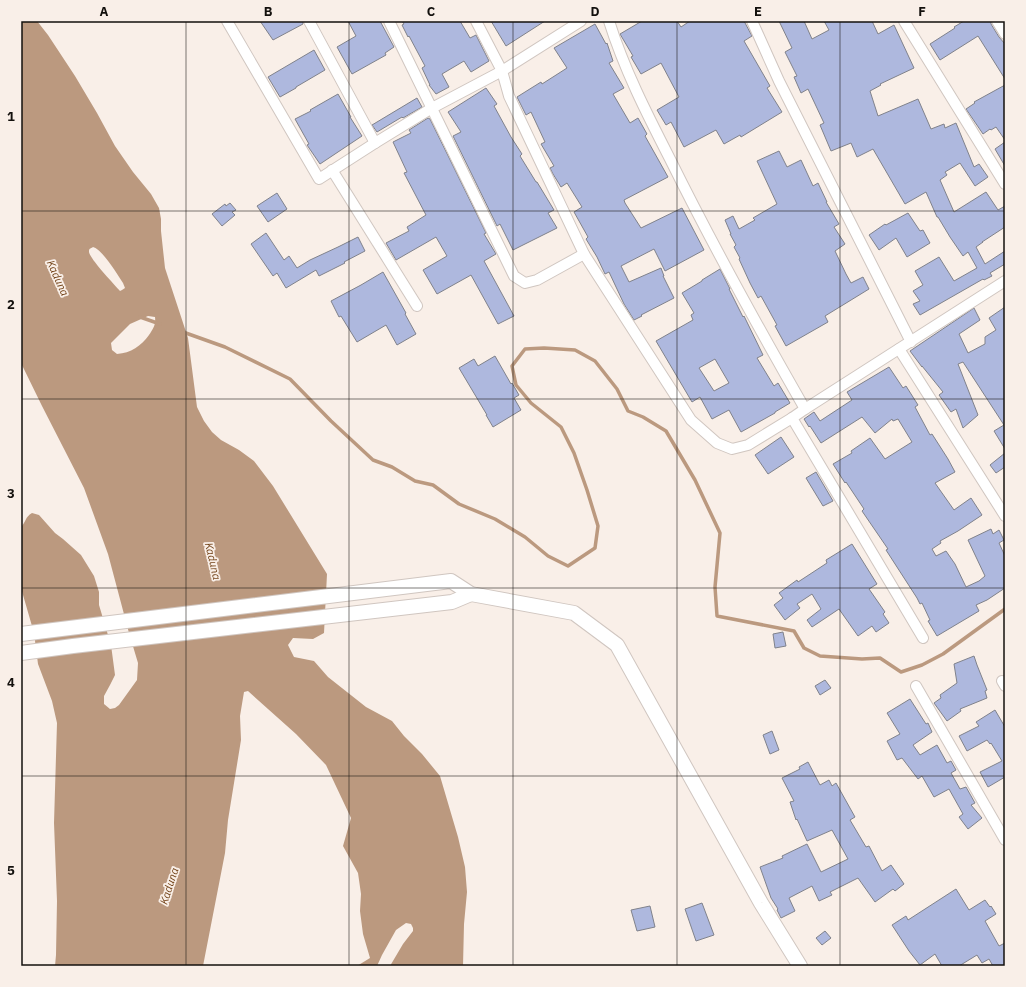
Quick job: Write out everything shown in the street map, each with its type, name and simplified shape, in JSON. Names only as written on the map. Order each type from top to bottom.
[{"type":"street","points":[[227,21],[319,178],[432,108],[502,71],[581,21]]},
{"type":"street","points":[[309,21],[376,143]]},
{"type":"street","points":[[389,21],[514,276],[525,283],[537,280],[584,254]]},
{"type":"street","points":[[476,21],[502,71],[509,96],[584,254],[691,420],[717,444],[732,449],[748,445],[1004,285]]},
{"type":"street","points":[[609,21],[634,87],[680,180],[744,302],[805,409]]},
{"type":"street","points":[[752,21],[779,81],[911,342]]},
{"type":"street","points":[[904,21],[1005,184]]},
{"type":"street","points":[[998,21],[1005,34]]},
{"type":"street","points":[[332,170],[416,306]]},
{"type":"street","points":[[900,349],[1005,516]]},
{"type":"street","points":[[792,418],[923,638]]},
{"type":"street","points":[[21,634],[451,581],[471,594],[574,613],[617,645],[762,903],[800,966]]},
{"type":"street","points":[[21,653],[452,602],[471,594]]},
{"type":"street","points":[[916,686],[1005,840]]},
{"type":"water","name":"Kaduna","points":[[21,21],[37,21],[75,76],[115,146],[151,194],[159,208],[165,268],[188,338],[197,407],[204,421],[212,432],[221,440],[239,450],[254,461],[273,486],[327,574],[324,633],[313,639],[293,638],[288,645],[294,657],[314,661],[328,677],[366,707],[392,721],[440,776],[465,867],[467,892],[464,924],[463,966],[390,966],[403,944],[413,931],[411,924],[406,923],[396,930],[377,966],[357,966],[370,958],[363,934],[360,911],[361,894],[358,873],[343,846],[351,818],[326,765],[296,734],[248,691],[244,692],[240,716],[241,740],[228,820],[225,853],[203,966],[55,966],[57,901],[54,823],[57,723],[52,701],[38,664],[34,633],[21,588],[21,527],[32,513],[39,515],[55,533],[81,555],[94,576],[99,592],[99,605],[111,645],[115,675],[104,696],[104,704],[110,709],[119,705],[137,680],[138,663],[108,554],[84,488],[21,363]],"holes":[[[93,247],[101,252],[105,257],[125,288],[120,291],[98,266],[89,252],[89,249]],[[148,316],[155,317],[155,325],[143,342],[135,348],[122,353],[117,354],[112,350],[111,343],[130,324]]]},
{"type":"building","points":[[260,21],[303,21],[303,24],[273,40]]},
{"type":"building","points":[[348,21],[380,21],[394,47],[385,53],[386,55],[352,74],[337,47],[356,36]]},
{"type":"building","points":[[402,21],[460,21],[470,38],[476,35],[489,61],[471,72],[464,61],[442,74],[449,87],[436,94],[429,85],[422,68],[425,66],[409,36],[408,37],[402,25],[404,24]]},
{"type":"building","points":[[491,21],[545,21],[506,46]]},
{"type":"building","points":[[642,21],[677,21],[681,27],[690,21],[744,21],[752,36],[744,41],[770,86],[767,88],[782,112],[741,137],[740,135],[724,144],[716,130],[684,147],[671,122],[666,125],[657,110],[679,97],[661,63],[641,74],[631,57],[633,56],[620,34]]},
{"type":"building","points":[[779,21],[804,21],[812,39],[829,30],[824,21],[872,21],[878,34],[894,25],[914,68],[880,84],[881,85],[870,91],[878,116],[918,99],[931,129],[944,124],[945,128],[956,123],[974,167],[979,164],[988,177],[975,186],[960,163],[945,172],[947,175],[940,180],[954,212],[986,192],[998,210],[1005,206],[1005,227],[976,247],[985,264],[1005,251],[1005,264],[990,273],[992,276],[984,280],[983,279],[920,315],[913,304],[920,301],[913,291],[923,285],[915,271],[939,257],[954,281],[977,268],[968,252],[963,256],[950,237],[937,217],[926,192],[905,204],[873,149],[857,157],[851,143],[831,151],[820,125],[824,123],[808,89],[801,93],[794,77],[797,76],[785,52],[792,48]]},
{"type":"building","points":[[964,21],[991,21],[991,24],[1005,44],[1005,79],[978,36],[940,60],[930,44]]},
{"type":"building","points":[[595,24],[606,44],[607,43],[613,61],[609,63],[624,88],[613,94],[630,123],[638,118],[647,134],[645,136],[668,177],[624,200],[625,203],[641,228],[682,208],[704,250],[665,271],[654,249],[621,266],[629,282],[661,268],[663,276],[674,298],[634,320],[624,304],[609,272],[605,274],[586,239],[588,237],[574,212],[582,207],[567,183],[561,187],[553,174],[550,168],[554,166],[541,144],[545,142],[531,112],[526,115],[517,97],[541,82],[542,84],[567,68],[554,48]]},
{"type":"building","points":[[314,50],[325,70],[280,97],[268,77]]},
{"type":"building","points":[[1005,85],[1005,140],[996,127],[983,134],[966,109],[975,103],[974,102]]},
{"type":"building","points":[[486,88],[497,104],[494,106],[522,154],[520,156],[554,210],[548,213],[557,228],[513,250],[500,224],[497,226],[453,136],[461,132],[448,112]]},
{"type":"building","points":[[338,94],[362,136],[320,164],[307,145],[309,144],[295,119]]},
{"type":"building","points":[[417,98],[422,107],[377,132],[372,125]]},
{"type":"building","points":[[428,118],[430,119],[486,233],[484,234],[496,254],[484,261],[514,316],[498,324],[471,275],[437,294],[423,270],[447,256],[436,237],[396,260],[386,243],[409,231],[407,227],[426,215],[404,173],[407,172],[393,142],[411,133],[409,130]]},
{"type":"building","points":[[1005,142],[1005,166],[995,149]]},
{"type":"building","points":[[779,151],[787,167],[801,160],[813,186],[818,183],[826,202],[839,224],[834,227],[845,244],[835,251],[846,274],[851,283],[863,277],[869,289],[825,316],[828,322],[786,346],[775,326],[777,325],[761,296],[758,298],[750,283],[734,247],[736,245],[725,220],[733,216],[739,229],[755,220],[753,218],[777,204],[757,161]]},
{"type":"building","points":[[277,193],[287,209],[268,222],[257,206]]},
{"type":"building","points":[[230,203],[236,210],[232,212],[235,215],[222,226],[212,214],[225,204],[226,206]]},
{"type":"building","points":[[908,213],[920,231],[923,230],[930,243],[907,257],[896,238],[879,250],[869,235],[885,224],[886,225]]},
{"type":"building","points":[[266,233],[284,260],[289,256],[297,268],[310,260],[358,237],[365,251],[319,276],[316,270],[286,288],[277,273],[273,276],[251,244]]},
{"type":"building","points":[[720,269],[763,355],[757,358],[774,386],[778,383],[790,403],[741,432],[729,410],[712,419],[700,397],[692,402],[656,341],[693,320],[691,315],[694,313],[682,293]],"holes":[[[715,359],[729,383],[714,391],[699,368]]]},
{"type":"building","points":[[383,272],[416,334],[397,345],[386,325],[357,342],[341,316],[339,317],[331,301]]},
{"type":"building","points":[[1005,307],[1005,449],[994,431],[1004,425],[963,362],[958,364],[978,415],[963,428],[956,409],[951,412],[939,395],[943,392],[910,351],[974,308],[980,320],[959,334],[968,353],[985,344],[985,337],[996,330],[989,318]]},
{"type":"building","points":[[495,356],[519,395],[514,398],[521,410],[493,427],[459,368],[474,359],[478,366]]},
{"type":"building","points":[[889,367],[903,388],[906,386],[918,405],[915,407],[930,435],[932,434],[955,472],[935,483],[954,510],[971,498],[982,515],[940,541],[941,543],[932,549],[936,556],[946,551],[955,564],[966,587],[979,581],[985,576],[968,540],[991,529],[993,534],[999,530],[1004,540],[999,543],[1005,556],[1005,588],[987,600],[976,605],[979,611],[937,636],[928,621],[930,620],[922,603],[920,604],[886,550],[888,549],[862,511],[864,509],[833,464],[852,453],[851,451],[870,438],[885,459],[912,442],[898,419],[893,421],[892,419],[875,433],[862,417],[821,443],[804,419],[814,412],[820,421],[852,400],[847,392]]},
{"type":"building","points":[[781,437],[794,457],[768,474],[755,455]]},
{"type":"building","points":[[1005,453],[1005,467],[996,473],[990,465]]},
{"type":"building","points":[[816,472],[833,501],[823,506],[806,478]]},
{"type":"building","points":[[852,544],[877,584],[869,589],[885,612],[883,614],[889,623],[876,632],[872,626],[858,636],[839,609],[812,627],[807,620],[821,609],[812,594],[797,604],[800,608],[785,620],[774,605],[783,598],[779,593],[797,580],[798,582],[827,563],[826,560]]},
{"type":"building","points":[[783,632],[786,646],[775,648],[773,634]]},
{"type":"building","points":[[974,656],[987,690],[985,691],[987,698],[960,709],[961,711],[947,721],[934,703],[941,698],[940,695],[957,683],[954,664]]},
{"type":"building","points":[[825,680],[831,688],[820,695],[815,686]]},
{"type":"building","points":[[910,699],[926,724],[928,723],[932,732],[913,745],[920,755],[937,745],[947,763],[951,761],[956,770],[951,773],[960,789],[966,787],[975,803],[971,805],[982,818],[968,829],[959,817],[963,814],[949,789],[934,797],[922,776],[918,779],[902,758],[897,760],[887,741],[900,734],[887,713]]},
{"type":"building","points":[[995,710],[1005,727],[1005,777],[988,787],[980,772],[1002,761],[991,743],[990,744],[987,740],[967,751],[959,736],[979,726],[976,722]]},
{"type":"building","points":[[772,731],[779,750],[770,754],[763,735]]},
{"type":"building","points":[[808,762],[820,785],[829,780],[832,786],[836,783],[855,817],[850,820],[866,847],[869,846],[882,871],[891,865],[904,884],[895,891],[893,889],[875,902],[858,878],[830,892],[832,895],[819,901],[812,886],[789,898],[795,911],[781,918],[777,910],[778,909],[771,898],[760,867],[783,858],[782,856],[807,844],[821,872],[848,859],[832,830],[807,841],[797,819],[796,820],[790,802],[794,801],[782,778],[800,769],[799,767]]},
{"type":"building","points":[[956,889],[969,910],[985,900],[990,907],[991,906],[996,914],[985,921],[999,946],[1005,943],[1005,966],[993,966],[989,959],[982,963],[977,955],[959,966],[942,966],[935,954],[920,965],[892,925],[906,916],[908,920]]},
{"type":"building","points":[[702,903],[714,935],[696,941],[685,909]]},
{"type":"building","points":[[650,906],[655,927],[637,931],[631,910]]},
{"type":"building","points":[[825,931],[831,938],[822,945],[816,938]]},
{"type":"waterway","points":[[140,317],[160,324]]},
{"type":"waterway","points":[[183,332],[225,347],[290,379],[331,421],[373,460],[392,467],[415,481],[433,485],[459,504],[495,519],[525,537],[548,556],[568,566],[595,548],[598,526],[574,453],[561,427],[531,403],[516,385],[512,366],[525,349],[544,348],[575,350],[595,361],[617,389],[628,411],[643,417],[666,431],[695,480],[720,533],[715,587],[717,616],[794,631],[804,648],[820,656],[862,659],[880,658],[901,672],[922,665],[943,654],[1005,609]]}]
